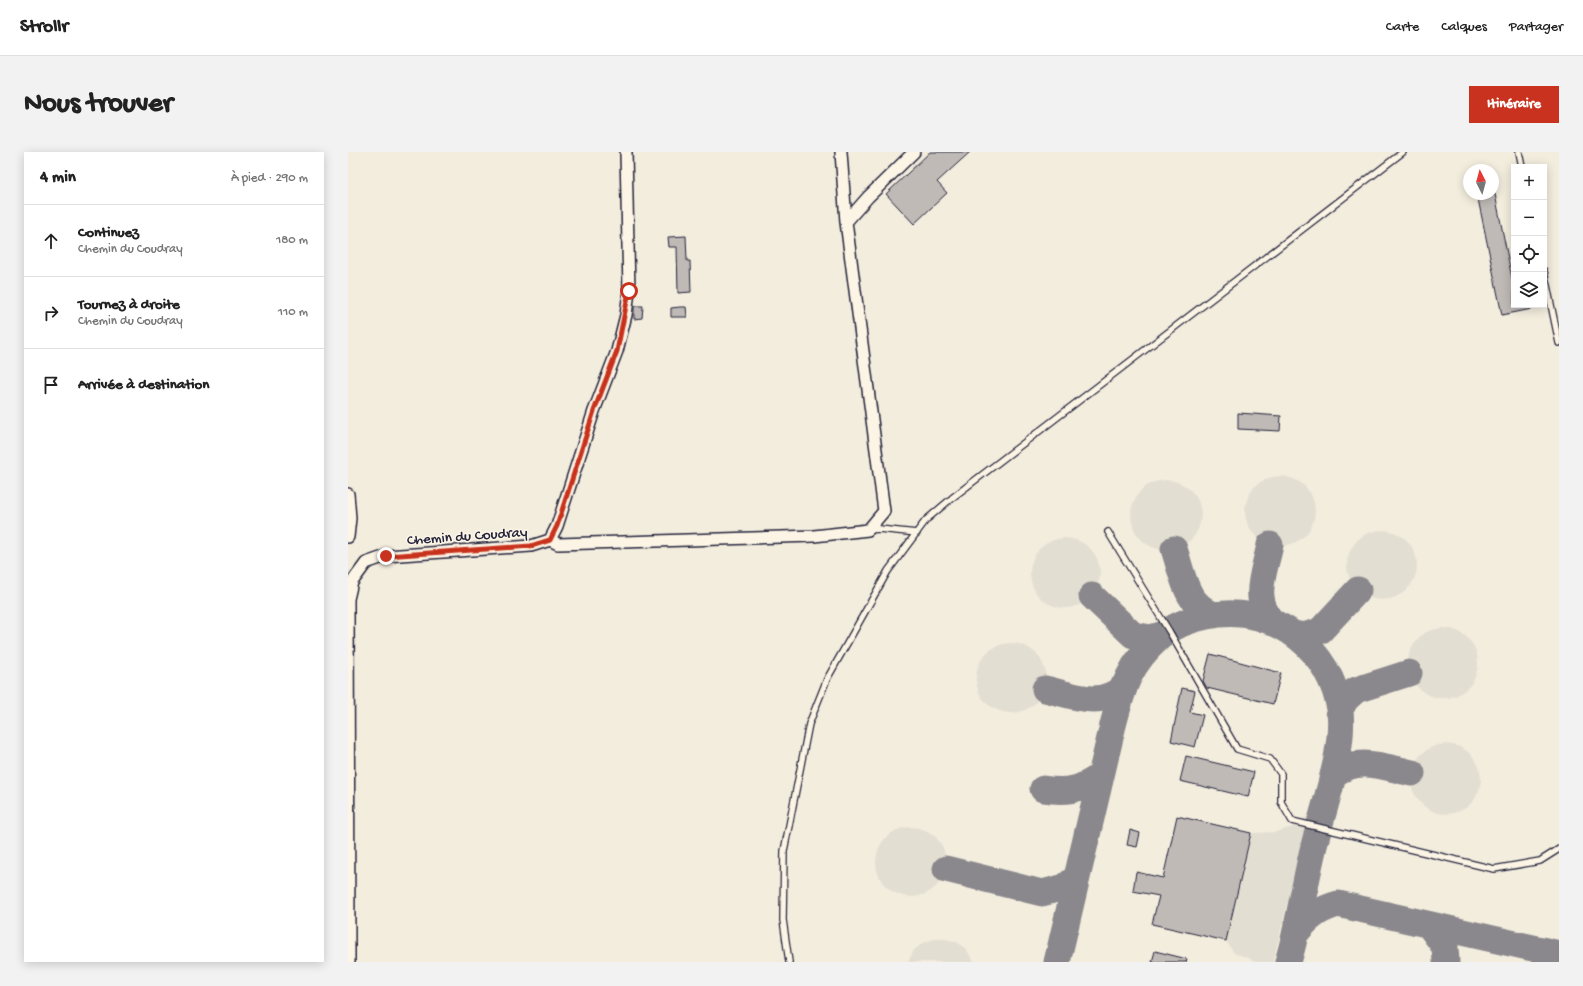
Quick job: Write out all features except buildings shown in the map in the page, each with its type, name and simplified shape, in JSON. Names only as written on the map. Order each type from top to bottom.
[{"type":"street","name":"Chemin du Coudray","points":[[349,962],[348,599],[352,582],[366,563],[386,556],[531,546],[550,540],[557,526],[594,411],[617,351],[626,315],[629,291],[626,152]]},
{"type":"street","points":[[550,540],[558,544],[814,536],[868,530],[884,512],[846,222],[841,152]]},
{"type":"street","points":[[846,222],[868,197],[914,152]]},
{"type":"street","points":[[348,494],[350,518],[348,537]]},
{"type":"lane","points":[[789,962],[784,920],[784,851],[809,724],[831,672],[888,571],[926,520],[952,498],[1219,291],[1403,152]]},
{"type":"lane","points":[[1519,152],[1521,164]]},
{"type":"lane","points":[[1544,272],[1559,343]]},
{"type":"lane","points":[[868,530],[879,529],[917,533]]},
{"type":"lane","points":[[1108,532],[1169,631],[1237,749],[1270,758],[1281,774],[1281,802],[1292,821],[1494,869],[1540,861],[1559,849]]},
{"type":"shaded area","points":[[1280,476],[1293,479],[1305,486],[1312,498],[1315,511],[1312,524],[1305,536],[1293,543],[1280,546],[1267,543],[1255,536],[1248,524],[1245,511],[1248,498],[1255,486],[1267,479]]},
{"type":"shaded area","points":[[1166,480],[1179,483],[1191,490],[1198,502],[1201,515],[1198,528],[1191,540],[1179,547],[1166,550],[1153,547],[1141,540],[1134,528],[1131,515],[1134,502],[1141,490],[1153,483]]},
{"type":"shaded area","points":[[1382,530],[1395,533],[1407,540],[1414,552],[1417,565],[1414,578],[1407,590],[1395,597],[1382,600],[1369,597],[1357,590],[1350,578],[1347,565],[1350,552],[1357,540],[1369,533]]},
{"type":"shaded area","points":[[1065,538],[1078,541],[1090,548],[1097,560],[1100,573],[1097,586],[1090,598],[1078,605],[1065,608],[1052,605],[1040,598],[1033,586],[1030,573],[1033,560],[1040,548],[1052,541]]},
{"type":"shaded area","points":[[1443,628],[1456,631],[1468,638],[1475,650],[1478,663],[1475,676],[1468,688],[1456,695],[1443,698],[1430,695],[1418,688],[1411,676],[1408,663],[1411,650],[1418,638],[1430,631]]},
{"type":"shaded area","points":[[1011,643],[1024,646],[1036,653],[1043,665],[1046,678],[1043,691],[1036,703],[1024,710],[1011,713],[998,710],[986,703],[979,691],[976,678],[979,665],[986,653],[998,646]]},
{"type":"shaded area","points":[[1446,744],[1459,747],[1471,754],[1478,766],[1481,779],[1478,792],[1471,804],[1459,811],[1446,814],[1433,811],[1421,804],[1414,792],[1411,779],[1414,766],[1421,754],[1433,747]]},
{"type":"shaded area","points":[[1309,815],[1273,962],[1254,962],[1249,958],[1234,953],[1226,941],[1251,833],[1275,832],[1293,827]]},
{"type":"shaded area","points":[[911,827],[924,830],[936,837],[943,849],[946,862],[943,875],[936,887],[924,894],[911,897],[898,894],[886,887],[879,875],[876,862],[879,849],[886,837],[898,830]]},
{"type":"shaded area","points":[[934,939],[946,939],[957,942],[966,949],[974,962],[908,962],[914,950],[923,943]]},
{"type":"taxiway","points":[[1270,545],[1261,586],[1261,595],[1262,605],[1266,614],[1273,623]]},
{"type":"taxiway","points":[[1174,549],[1186,588],[1197,604],[1204,610],[1214,615]]},
{"type":"taxiway","points":[[1294,634],[1304,636],[1320,631],[1358,590]]},
{"type":"taxiway","points":[[1092,596],[1133,635],[1151,638],[1161,635]]},
{"type":"taxiway","points":[[1057,962],[1113,725],[1120,699],[1129,677],[1134,667],[1149,647],[1171,630],[1201,617],[1229,614],[1251,616],[1271,621],[1289,631],[1305,644],[1319,660],[1330,679],[1338,700],[1340,717],[1338,755],[1313,850],[1288,962]]},
{"type":"taxiway","points":[[1339,711],[1346,699],[1356,690],[1409,673]]},
{"type":"taxiway","points":[[1045,689],[1075,697],[1095,699],[1114,694],[1123,687]]},
{"type":"taxiway","points":[[1333,775],[1352,765],[1362,764],[1371,764],[1412,773]]},
{"type":"taxiway","points":[[1043,789],[1059,791],[1073,789],[1093,781],[1100,776]]},
{"type":"taxiway","points":[[946,869],[1042,893],[1065,887],[1076,878]]},
{"type":"taxiway","points":[[1296,933],[1314,915],[1338,904],[1559,954]]},
{"type":"taxiway","points":[[1429,925],[1445,947],[1446,962]]},
{"type":"route","points":[[386,556],[531,546],[550,540],[557,526],[594,411],[617,351],[626,315],[629,291]]}]
